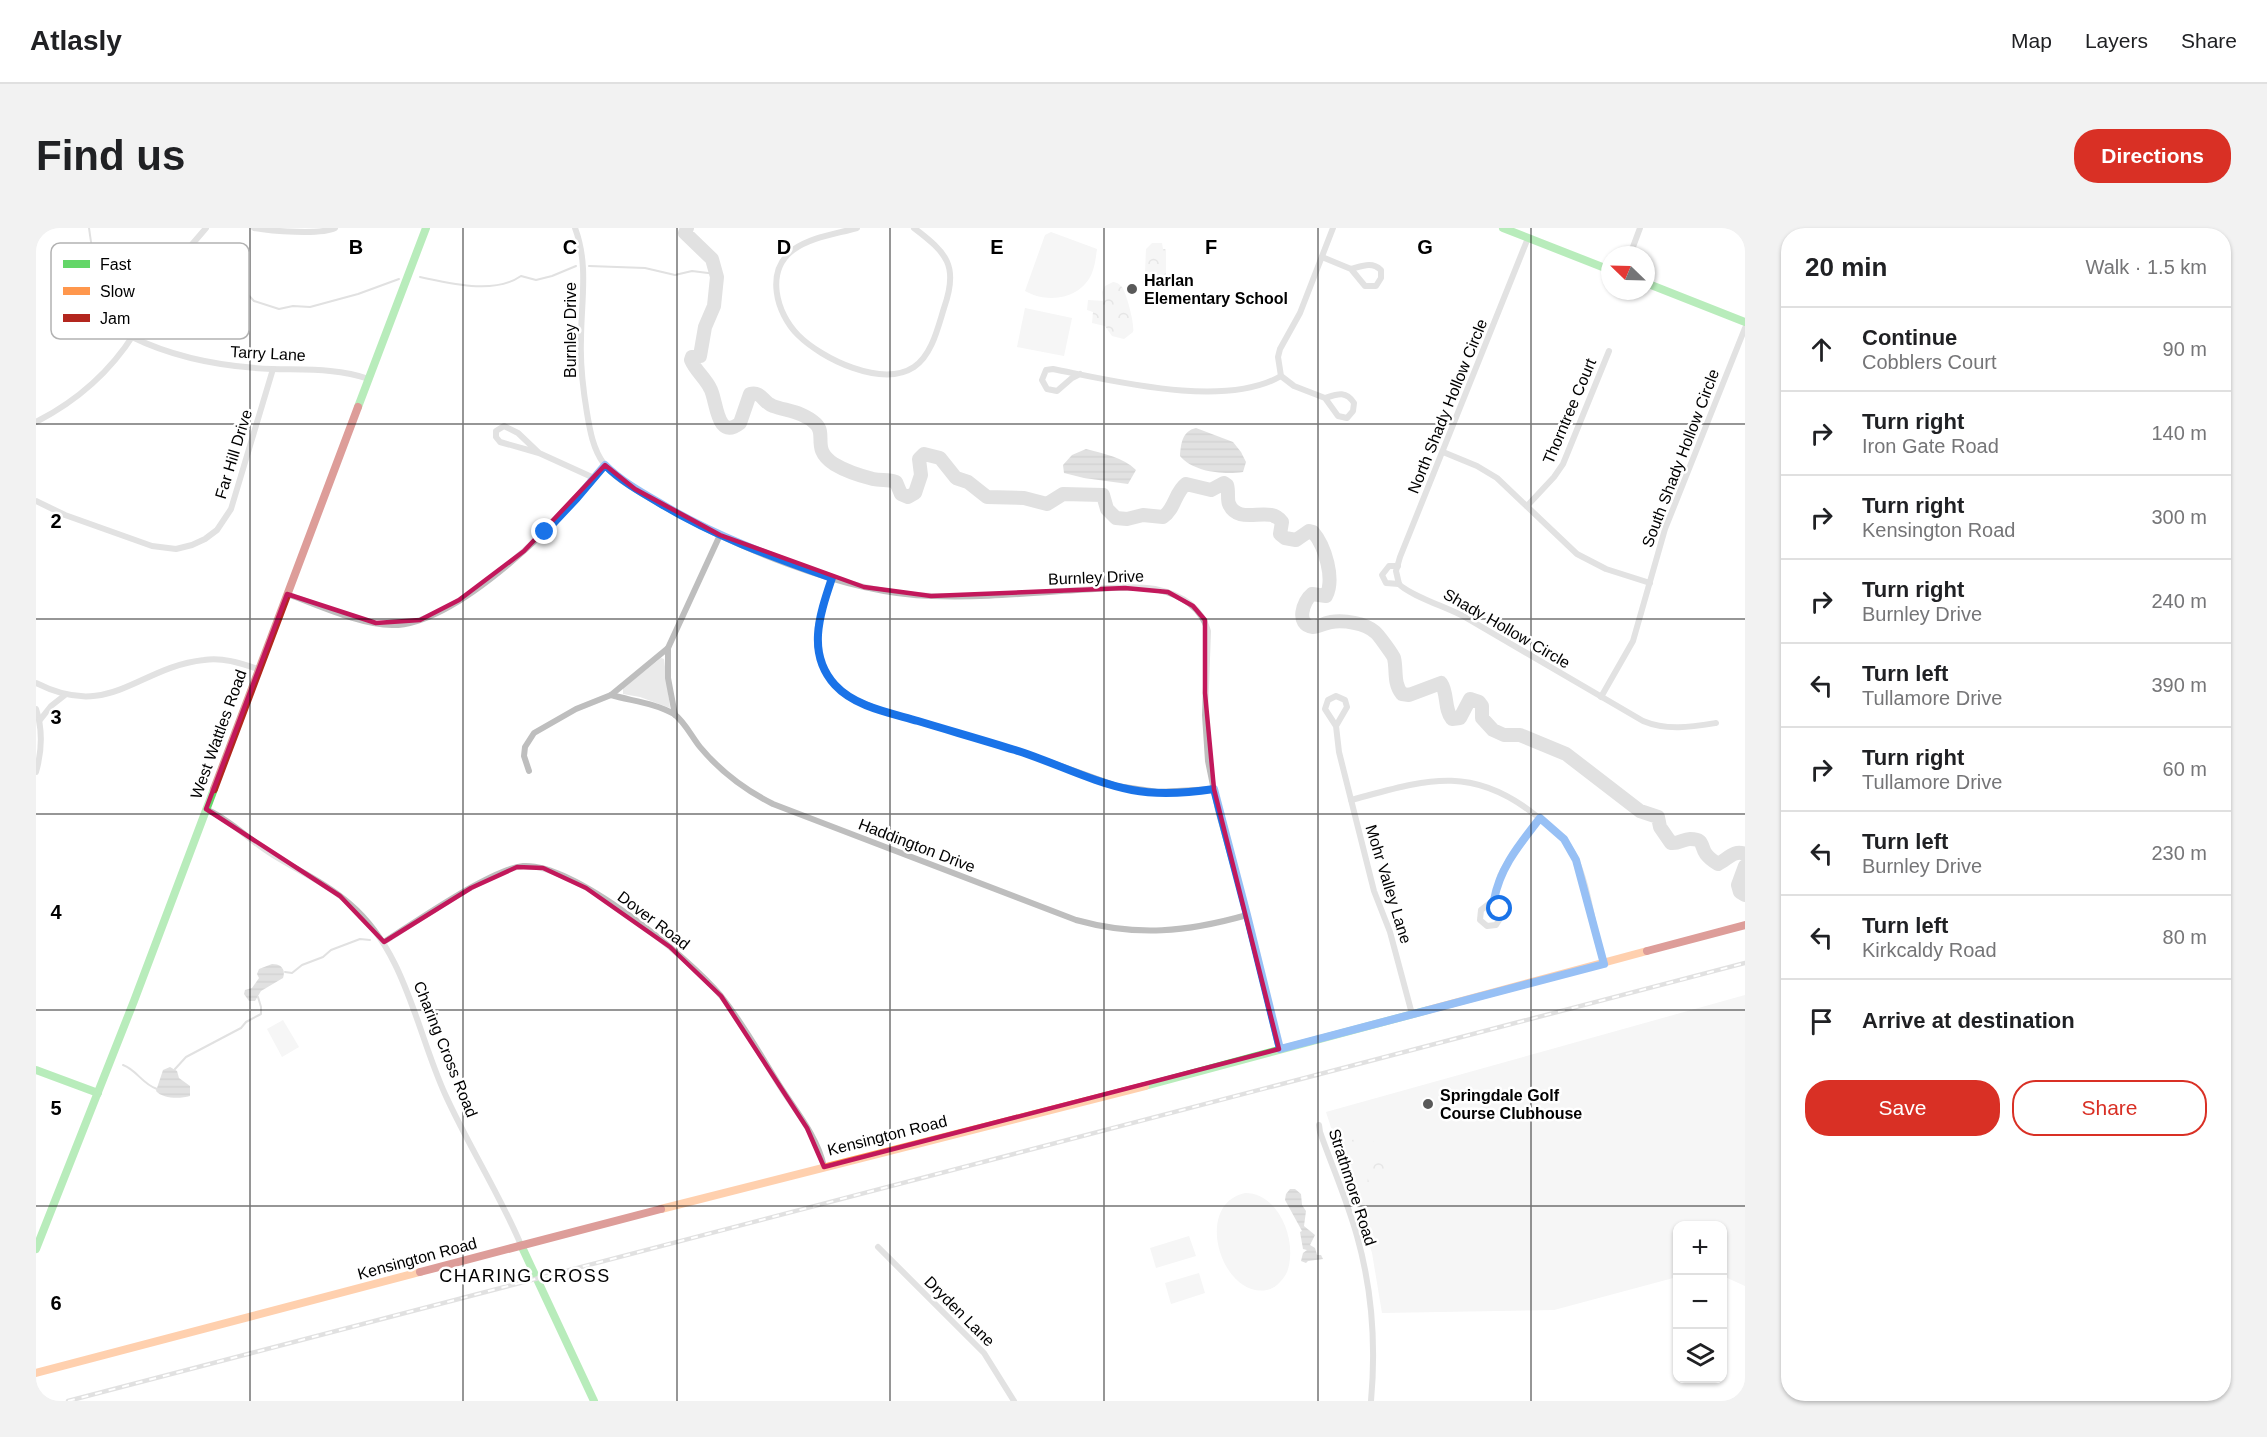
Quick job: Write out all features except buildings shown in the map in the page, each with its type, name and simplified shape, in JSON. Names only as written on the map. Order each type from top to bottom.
[{"type":"street","points":[[193,243],[206,228]]},
{"type":"street","points":[[254,228],[328,231],[334,228]]},
{"type":"street","name":"West Wattles Road","points":[[36,1250],[98,1093],[426,228]]},
{"type":"street","name":"Burnley Drive","points":[[575,228],[583,260],[581,339],[585,401],[592,441],[605,465],[615,476],[635,489],[720,535],[784,561],[864,587],[931,596],[982,596],[1125,588],[1152,589],[1168,592],[1183,599],[1200,612],[1208,631],[1205,715],[1208,761],[1280,1049]]},
{"type":"street","points":[[857,228],[815,240],[792,251],[779,268],[776,279],[777,294],[782,311],[792,329],[815,349],[855,368],[889,375],[907,371],[920,363],[926,355],[951,283],[950,266],[944,254],[914,228]]},
{"type":"street","points":[[1325,398],[1338,416],[1347,418],[1353,411],[1354,403],[1350,396],[1345,394],[1325,398],[1294,386],[1281,376],[1278,361],[1280,349],[1300,314],[1333,228]]},
{"type":"street","points":[[1503,228],[1601,266]]},
{"type":"street","points":[[1633,246],[1640,228]]},
{"type":"street","name":"North Shady Hollow Circle","points":[[1399,584],[1396,571],[1528,238]]},
{"type":"street","points":[[1322,257],[1351,269],[1365,286],[1376,286],[1382,278],[1381,270],[1375,265],[1365,264],[1351,269]]},
{"type":"street","points":[[1655,287],[1745,322]]},
{"type":"street","name":"South Shady Hollow Circle","points":[[1601,697],[1632,641],[1665,529],[1745,328]]},
{"type":"street","points":[[36,422],[63,407],[90,385],[118,356],[131,339]]},
{"type":"street","name":"Tarry Lane","points":[[137,339],[169,351],[211,362],[273,369],[334,370],[369,379]]},
{"type":"street","name":"Thorntree Court","points":[[1527,506],[1563,464],[1609,351]]},
{"type":"street","name":"Far Hill Drive","points":[[36,501],[65,515],[161,548],[185,547],[205,539],[217,530],[231,509],[273,369]]},
{"type":"street","points":[[1080,374],[1057,391],[1047,389],[1042,381],[1043,374],[1048,369],[1080,374],[1175,391],[1223,390],[1256,386],[1281,376]]},
{"type":"street","points":[[539,453],[513,429],[504,426],[496,431],[496,437],[500,442],[539,453],[594,478]]},
{"type":"street","points":[[1443,452],[1488,472],[1577,554],[1606,569],[1650,583]]},
{"type":"street","points":[[287,594],[376,623],[398,625],[420,620],[459,600],[517,557],[565,511],[605,465]]},
{"type":"street","points":[[675,715],[668,678],[668,648],[720,535]]},
{"type":"street","points":[[1398,566],[1389,566],[1382,575],[1386,583],[1399,584]]},
{"type":"street","points":[[832,578],[818,625],[817,645],[827,674],[835,685],[853,699],[880,710],[1016,750],[1116,786],[1158,792],[1214,789]]},
{"type":"street","name":"Shady Hollow Circle","points":[[1399,584],[1409,592],[1463,616],[1642,721],[1657,726],[1682,728],[1716,723]]},
{"type":"street","points":[[529,771],[525,747],[534,733],[576,709],[611,695],[668,648]]},
{"type":"street","points":[[36,683],[65,695],[90,696],[113,692],[179,666],[206,659],[241,663],[258,669]]},
{"type":"street","points":[[40,720],[51,706],[65,695]]},
{"type":"street","name":"Haddington Drive","points":[[611,695],[652,705],[675,715],[712,760],[756,795],[817,822],[1076,920],[1124,930],[1156,931],[1196,928],[1247,915]]},
{"type":"street","name":"Mohr Valley Lane","points":[[1336,726],[1347,707],[1342,698],[1336,696],[1328,700],[1325,709],[1336,726],[1337,742],[1377,901],[1390,932],[1412,1014]]},
{"type":"street","points":[[36,709],[40,720],[40,751],[36,772]]},
{"type":"street","points":[[1351,800],[1428,781],[1464,781],[1504,794],[1540,818],[1564,839],[1576,860],[1604,964]]},
{"type":"street","name":"Charing Cross Road","points":[[206,808],[276,857],[340,896],[365,918],[384,942],[401,976],[447,1098],[521,1245],[594,1401]]},
{"type":"street","points":[[1494,900],[1506,863],[1540,818]]},
{"type":"street","name":"Dover Road","points":[[384,942],[471,888],[509,870],[531,866],[566,877],[604,899],[645,928],[710,983],[735,1015],[807,1128],[825,1167]]},
{"type":"street","name":"Kensington Road","points":[[36,1373],[521,1245],[1166,1081],[1745,926]]},
{"type":"street","points":[[36,1070],[98,1093]]},
{"type":"street","name":"Strathmore Road","points":[[1319,1125],[1362,1254],[1373,1338],[1374,1370],[1371,1401]]},
{"type":"street","name":"Dryden Lane","points":[[878,1247],[984,1353],[1014,1401]]},
{"type":"highlighted area","points":[[605,465],[635,489],[720,535],[864,587],[931,596],[1125,588],[1168,592],[1193,606],[1205,620],[1205,693],[1214,789],[1279,1049],[824,1167],[807,1128],[721,996],[670,947],[586,888],[543,868],[517,867],[471,888],[384,942],[340,896],[206,809],[287,594],[376,623],[420,620],[459,600],[524,551]]},
{"type":"green space","points":[[1051,232],[1097,249],[1093,270],[1087,282],[1072,294],[1063,297],[1044,297],[1025,291],[1045,235]]},
{"type":"green space","points":[[1152,243],[1162,243],[1163,249],[1166,249],[1166,278],[1150,278],[1145,273],[1146,249]]},
{"type":"green space","points":[[1113,282],[1119,284],[1124,290],[1131,316],[1133,332],[1124,339],[1112,336],[1105,326],[1092,323],[1093,312],[1087,310],[1088,300],[1103,301],[1102,292],[1105,286]]},
{"type":"green space","points":[[1025,308],[1072,318],[1064,356],[1017,347]]},
{"type":"green space","points":[[661,658],[664,659],[670,708],[640,697],[623,694],[623,688]]},
{"type":"green space","points":[[1745,995],[1745,1286],[1727,1278],[1727,1221],[1673,1221],[1673,1278],[1554,1310],[1382,1313],[1372,1253],[1326,1112]]},
{"type":"green space","points":[[283,1020],[299,1047],[282,1057],[267,1029]]},
{"type":"green space","points":[[1358,1139],[1362,1147],[1355,1159],[1360,1163],[1373,1170],[1368,1142],[1372,1141],[1376,1143],[1381,1160],[1385,1162],[1397,1160],[1403,1166],[1399,1173],[1385,1175],[1385,1186],[1374,1191],[1370,1190],[1367,1185],[1368,1177],[1364,1172],[1359,1175],[1355,1165],[1349,1165],[1344,1158],[1352,1140]]},
{"type":"green space","points":[[1245,1193],[1257,1195],[1268,1201],[1277,1210],[1288,1234],[1290,1260],[1287,1272],[1279,1283],[1267,1290],[1251,1289],[1237,1280],[1226,1266],[1219,1249],[1217,1231],[1220,1214],[1229,1201]]},
{"type":"green space","points":[[1189,1236],[1196,1256],[1156,1268],[1150,1248]]},
{"type":"green space","points":[[1199,1273],[1205,1293],[1171,1304],[1165,1283]]},
{"type":"shaded area","points":[[1196,428],[1233,442],[1246,462],[1243,472],[1227,473],[1201,469],[1180,456],[1185,435]]},
{"type":"shaded area","points":[[1086,449],[1113,456],[1136,470],[1128,484],[1064,473],[1063,465],[1072,455]]},
{"type":"shaded area","points":[[272,964],[282,968],[283,978],[261,991],[255,1001],[249,1001],[244,994],[245,990],[252,988],[259,978],[257,974],[259,969]]},
{"type":"shaded area","points":[[170,1067],[177,1071],[179,1078],[190,1086],[190,1096],[172,1098],[156,1091],[163,1070]]},
{"type":"shaded area","points":[[1290,1189],[1295,1189],[1301,1194],[1302,1205],[1306,1211],[1304,1226],[1315,1235],[1310,1245],[1323,1259],[1306,1263],[1301,1261],[1303,1253],[1307,1250],[1303,1249],[1300,1232],[1302,1231],[1285,1200]]},
{"type":"waterway","points":[[89,228],[91,243]]},
{"type":"waterway","points":[[687,228],[685,233],[712,259],[717,277],[714,306],[705,327],[700,356],[692,357],[691,360],[710,388],[719,417],[726,427],[740,423],[750,394],[757,394],[770,405],[801,414],[816,424],[819,428],[823,453],[834,464],[868,478],[896,482],[901,494],[908,497],[915,493],[921,475],[919,459],[924,454],[940,458],[956,478],[968,482],[987,497],[1024,498],[1047,504],[1063,494],[1103,495],[1107,509],[1116,518],[1127,519],[1143,515],[1163,517],[1186,484],[1211,490],[1224,483],[1228,487],[1228,500],[1234,511],[1247,515],[1277,517],[1282,522],[1280,534],[1285,538],[1296,540],[1309,531],[1313,532],[1325,554],[1329,572],[1329,589],[1326,596],[1312,594],[1309,597],[1302,612],[1304,622],[1313,627],[1342,621],[1360,624],[1375,632],[1394,658],[1396,681],[1402,694],[1409,695],[1441,683],[1452,719],[1460,718],[1470,699],[1479,702],[1482,706],[1482,718],[1493,730],[1504,735],[1520,735],[1566,754],[1640,811],[1658,817],[1660,827],[1671,843],[1688,839],[1698,840],[1707,855],[1718,864],[1734,854],[1745,854]]},
{"type":"waterway","points":[[420,277],[471,286],[485,286],[510,282],[521,276],[536,280],[576,266]]},
{"type":"waterway","points":[[589,266],[645,268],[675,275],[692,271],[716,274]]},
{"type":"waterway","points":[[249,296],[254,301],[279,309],[293,306],[310,307],[358,294],[399,279]]},
{"type":"waterway","points":[[1745,866],[1738,885],[1740,892],[1745,895]]},
{"type":"waterway","points":[[285,972],[292,973],[302,965],[323,957],[331,950],[360,939],[370,940]]},
{"type":"waterway","points":[[175,1069],[186,1057],[241,1028],[246,1022],[261,1014],[258,997]]},
{"type":"waterway","points":[[123,1065],[157,1089]]},
{"type":"railway","points":[[68,1401],[1745,963]]},
{"type":"traffic: fast","points":[[358,407],[426,228]]},
{"type":"traffic: fast","points":[[1503,228],[1601,266]]},
{"type":"traffic: fast","points":[[1655,287],[1745,322]]},
{"type":"traffic: fast","points":[[36,1249],[134,1001],[214,789]]},
{"type":"traffic: fast","points":[[1145,1086],[1428,1010]]},
{"type":"traffic: fast","points":[[36,1070],[98,1093]]},
{"type":"traffic: fast","points":[[521,1245],[594,1401]]},
{"type":"traffic: slow","points":[[1428,1010],[1647,951]]},
{"type":"traffic: slow","points":[[661,1209],[1145,1086]]},
{"type":"traffic: slow","points":[[36,1373],[420,1272]]},
{"type":"traffic: jam","points":[[214,789],[358,407]]},
{"type":"traffic: jam","points":[[1647,951],[1745,925]]},
{"type":"traffic: jam","points":[[420,1272],[661,1209]]},
{"type":"place","name":"Harlan Elementary School","points":[[1132,289]]},
{"type":"place","name":"Springdale Golf Course Clubhouse","points":[[1428,1104]]},
{"type":"district","name":"CHARING CROSS","points":[[525,1276]]},
{"type":"route","points":[[545,532],[605,465],[615,476],[635,489],[720,535],[832,578],[818,625],[817,645],[827,674],[835,685],[853,699],[880,710],[1016,750],[1116,786],[1143,792],[1214,789],[1247,915],[1272,1026],[1280,1049],[1604,964],[1576,860],[1564,839],[1540,818],[1506,863],[1500,876],[1494,900],[1500,909]]}]
